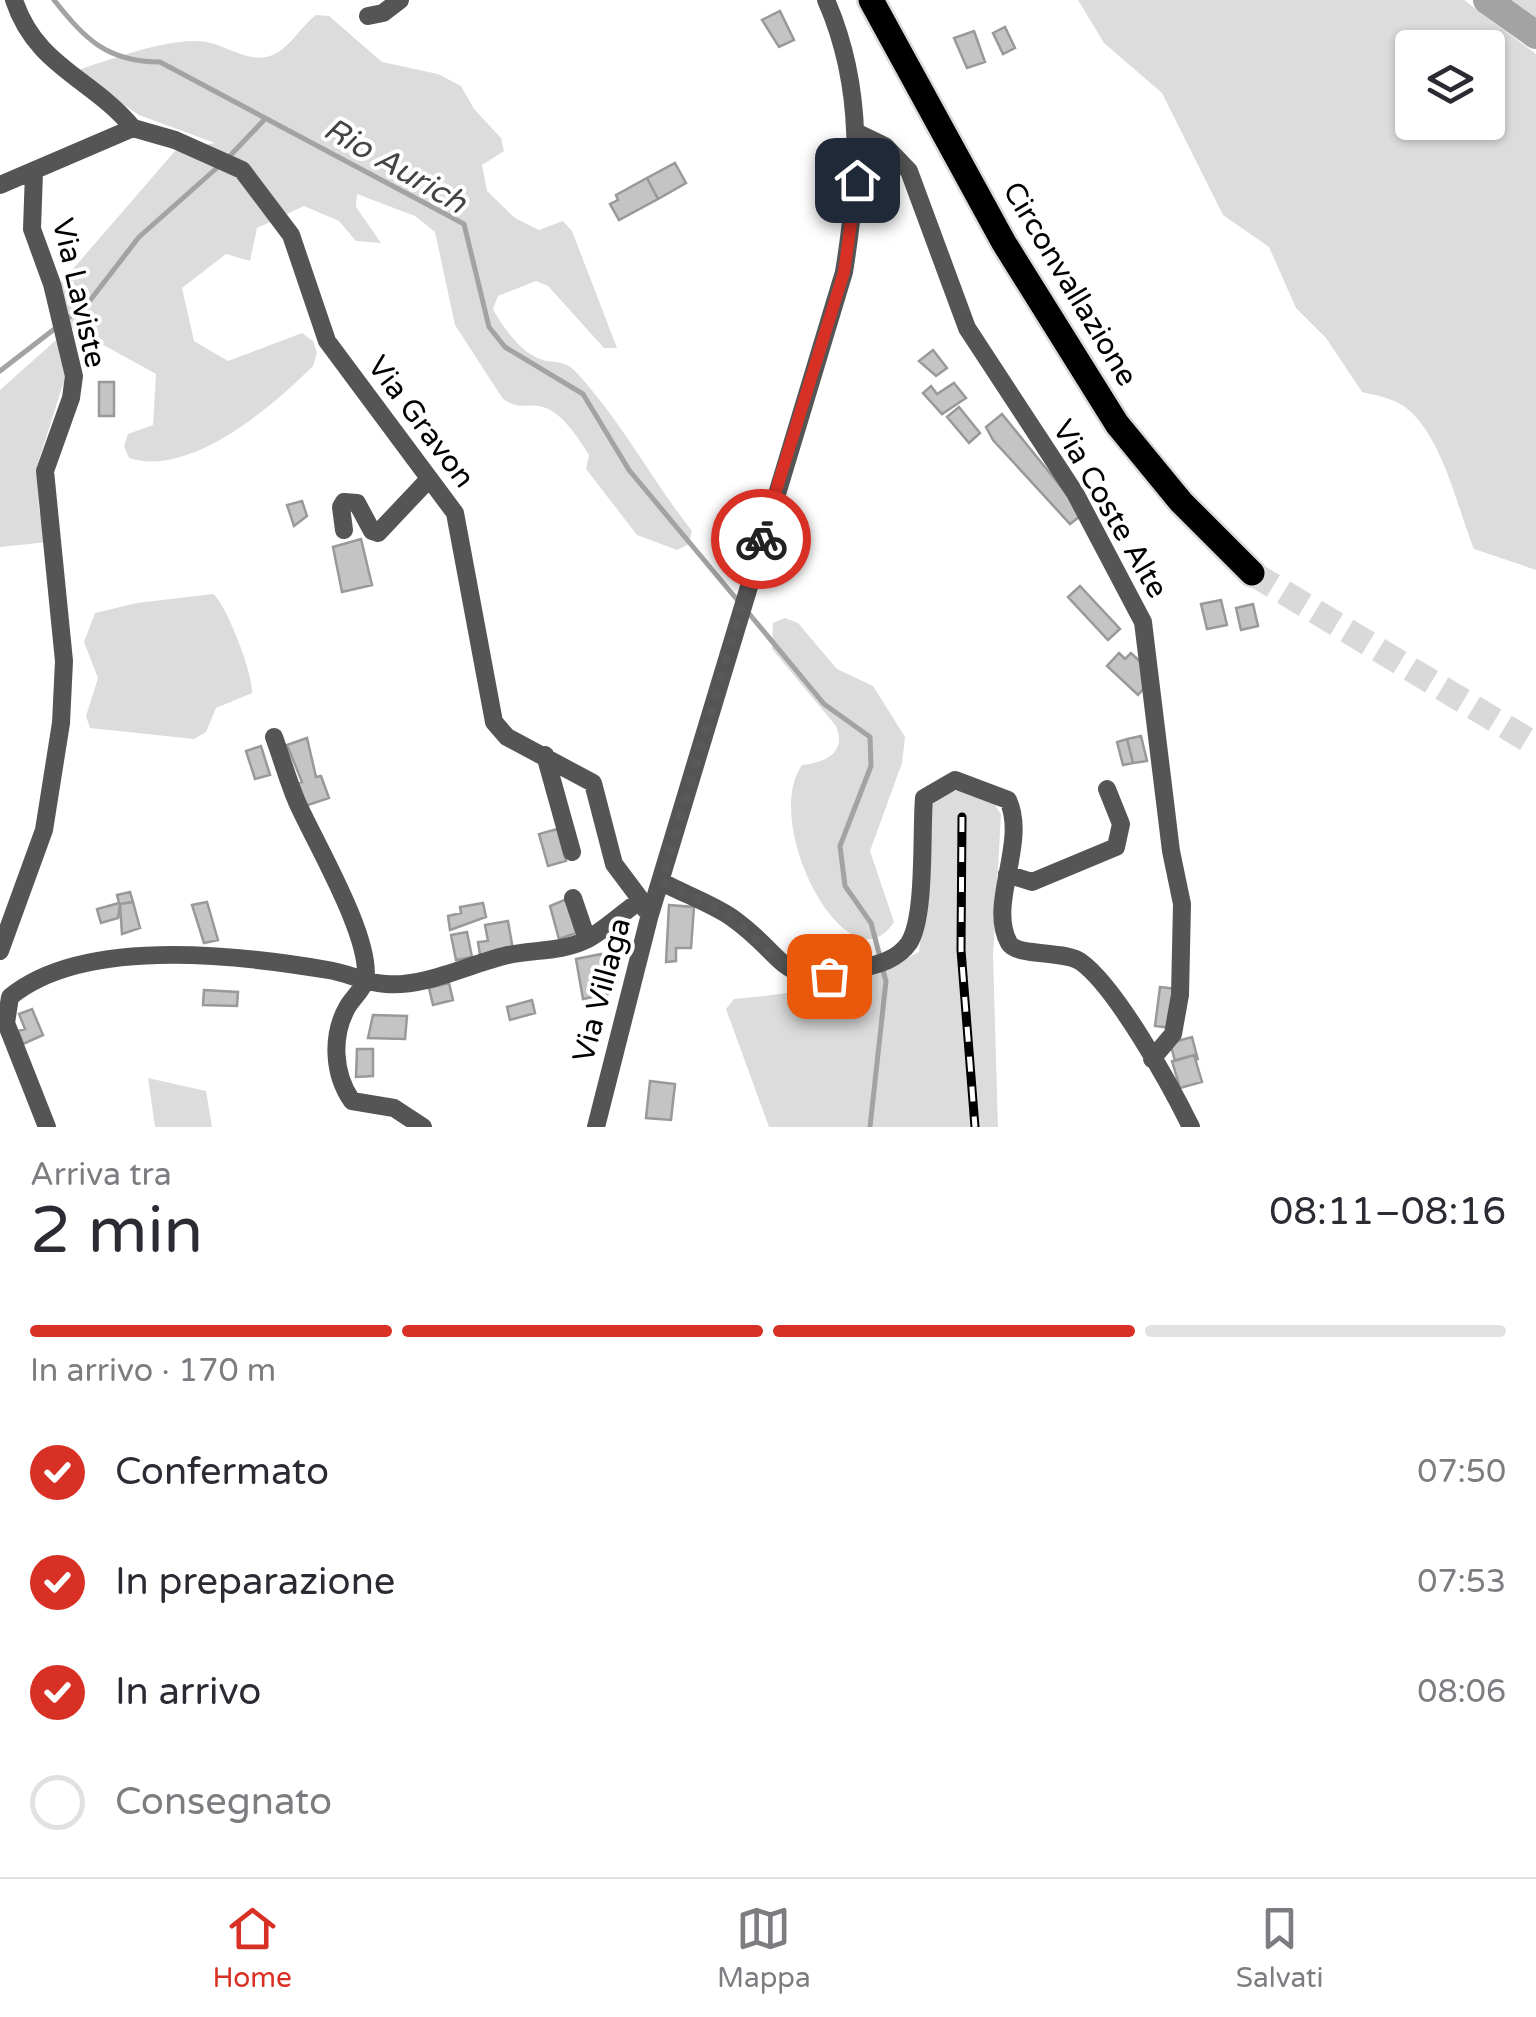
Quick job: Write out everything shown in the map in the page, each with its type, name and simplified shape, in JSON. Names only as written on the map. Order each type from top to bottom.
[{"type":"highway","name":"Circonvallazione","points":[[871,0],[1004,243],[1117,424],[1181,502],[1252,574]]},
{"type":"street","points":[[0,185],[133,128],[119,111],[46,58],[14,0]]},
{"type":"street","points":[[368,16],[382,13],[400,0]]},
{"type":"street","name":"Via Villaga","points":[[596,1127],[649,918],[844,272],[856,202],[858,133],[844,52],[826,0]]},
{"type":"street","name":"Via Gravon","points":[[133,128],[234,166],[258,186],[291,236],[328,341],[454,513],[494,722],[508,737],[593,783],[614,864],[649,918]]},
{"type":"street","name":"Via Coste Alte","points":[[858,133],[886,146],[909,172],[968,328],[1074,493],[1143,622],[1171,851],[1182,904],[1180,995],[1173,1034],[1152,1059]]},
{"type":"street","name":"Via Laviste","points":[[0,951],[44,830],[61,724],[64,660],[45,471],[72,398],[74,376],[52,284],[32,229],[34,172]]},
{"type":"street","points":[[344,530],[340,506],[344,502],[357,503],[372,531],[378,533],[429,479]]},
{"type":"street","points":[[274,737],[298,806],[312,824],[349,910],[365,981],[338,1029],[342,1086],[352,1100],[394,1108],[423,1127]]},
{"type":"street","points":[[545,755],[572,852]]},
{"type":"street","points":[[662,882],[731,918],[799,974],[829,976],[893,959],[910,942],[917,906],[924,798],[941,785],[967,782],[1008,800],[1016,826],[1007,874],[1008,942],[1017,950],[1079,960],[1101,982],[1191,1127]]},
{"type":"street","points":[[1007,874],[1032,882],[1116,848],[1122,824],[1107,789]]},
{"type":"street","points":[[573,898],[587,940]]},
{"type":"street","points":[[47,1127],[11,1038],[4,1003],[42,978],[114,959],[174,954],[254,958],[365,981],[408,983],[510,955],[554,951],[587,940],[640,900]]},
{"type":"shaded area","points":[[1078,0],[1464,0],[1504,30],[1395,30],[1395,140],[1505,140],[1505,31],[1536,54],[1536,570],[1474,549],[1442,459],[1423,427],[1401,404],[1362,392],[1326,338],[1296,308],[1269,247],[1223,215],[1162,93],[1104,43]]},
{"type":"shaded area","points":[[1482,0],[1536,0],[1536,41]]},
{"type":"shaded area","points":[[316,15],[329,16],[382,62],[438,74],[461,86],[474,109],[501,138],[504,151],[482,165],[487,191],[515,218],[539,230],[563,221],[572,231],[617,348],[604,348],[548,286],[536,281],[498,296],[493,309],[525,351],[571,367],[592,390],[692,531],[689,544],[677,550],[637,535],[586,469],[589,455],[563,420],[543,407],[503,399],[455,325],[435,232],[415,216],[357,194],[356,207],[381,243],[356,241],[339,221],[304,206],[257,228],[250,261],[226,254],[182,288],[194,341],[228,361],[302,333],[313,341],[317,353],[313,366],[253,418],[203,448],[178,458],[129,458],[124,446],[128,434],[153,425],[156,374],[71,327],[60,284],[175,151],[215,143],[139,115],[74,71],[180,42],[205,42],[252,57],[270,56],[283,49]]},
{"type":"shaded area","points":[[65,332],[65,378],[37,466],[39,509],[48,542],[0,547],[0,390]]},
{"type":"shaded area","points":[[213,594],[238,640],[252,693],[216,708],[206,732],[194,739],[90,728],[86,716],[98,678],[84,642],[95,613],[137,603]]},
{"type":"shaded area","points":[[785,618],[798,623],[837,669],[873,686],[905,737],[902,763],[870,851],[894,922],[875,938],[855,936],[834,919],[815,892],[801,859],[792,824],[792,792],[802,765],[826,759],[836,749],[839,735],[836,726],[772,649],[773,623]]},
{"type":"shaded area","points":[[960,789],[990,798],[1001,814],[993,956],[998,1127],[769,1127],[726,1009],[734,999],[829,985],[919,952],[932,801]]},
{"type":"shaded area","points":[[148,1078],[206,1091],[212,1127],[155,1127]]},
{"type":"building","points":[[780,11],[794,40],[779,47],[762,20]]},
{"type":"building","points":[[1005,27],[1015,48],[1003,54],[993,33]]},
{"type":"building","points":[[974,31],[985,62],[967,68],[954,38]]},
{"type":"building","points":[[675,163],[686,183],[658,199],[647,178]]},
{"type":"building","points":[[647,178],[658,199],[619,220],[610,204],[618,200],[616,195]]},
{"type":"building","points":[[933,350],[947,368],[936,376],[919,361]]},
{"type":"building","points":[[99,382],[114,382],[114,416],[99,416]]},
{"type":"building","points":[[954,383],[966,398],[942,414],[923,393],[931,386],[937,394]]},
{"type":"building","points":[[959,407],[980,433],[969,443],[947,417]]},
{"type":"building","points":[[1002,414],[1083,514],[1070,524],[993,440],[986,427]]},
{"type":"building","points":[[302,501],[307,516],[294,526],[287,505]]},
{"type":"building","points":[[361,539],[372,585],[342,592],[333,547]]},
{"type":"building","points":[[1080,586],[1120,629],[1108,640],[1068,597]]},
{"type":"building","points":[[1221,600],[1227,625],[1207,629],[1201,604]]},
{"type":"building","points":[[1253,604],[1258,626],[1241,630],[1236,608]]},
{"type":"building","points":[[1119,653],[1125,659],[1131,653],[1147,668],[1150,681],[1138,695],[1107,666]]},
{"type":"building","points":[[1141,736],[1147,761],[1133,763],[1127,739]]},
{"type":"building","points":[[307,738],[316,777],[321,776],[329,798],[305,806],[297,783],[302,782],[287,745]]},
{"type":"building","points":[[1127,739],[1133,763],[1123,765],[1117,742]]},
{"type":"building","points":[[261,746],[270,775],[255,779],[246,751]]},
{"type":"building","points":[[557,829],[566,861],[548,866],[539,834]]},
{"type":"building","points":[[130,892],[133,902],[120,904],[118,918],[101,923],[97,909],[119,903],[117,895]]},
{"type":"building","points":[[567,899],[576,933],[559,939],[550,906]]},
{"type":"building","points":[[133,902],[140,928],[122,934],[120,904]]},
{"type":"building","points":[[207,902],[218,940],[204,943],[192,905]]},
{"type":"building","points":[[483,903],[486,917],[450,930],[448,916],[461,913],[460,907]]},
{"type":"building","points":[[669,905],[694,907],[691,948],[676,948],[676,961],[666,962]]},
{"type":"building","points":[[508,921],[513,950],[480,955],[478,942],[488,941],[485,925]]},
{"type":"building","points":[[467,932],[472,957],[456,960],[451,935]]},
{"type":"building","points":[[601,954],[608,994],[583,999],[576,959]]},
{"type":"building","points":[[449,983],[453,1000],[433,1005],[429,988]]},
{"type":"building","points":[[1160,987],[1178,989],[1172,1028],[1155,1026]]},
{"type":"building","points":[[204,990],[238,992],[237,1006],[203,1005]]},
{"type":"building","points":[[532,1000],[535,1013],[510,1020],[507,1007]]},
{"type":"building","points":[[32,1009],[43,1035],[23,1044],[18,1031],[25,1029],[19,1014]]},
{"type":"building","points":[[373,1015],[407,1016],[405,1039],[368,1038]]},
{"type":"building","points":[[1192,1037],[1198,1060],[1194,1055],[1175,1061],[1170,1043]]},
{"type":"building","points":[[357,1049],[373,1049],[373,1076],[356,1077]]},
{"type":"building","points":[[1194,1055],[1202,1082],[1180,1088],[1172,1061]]},
{"type":"building","points":[[650,1081],[675,1084],[671,1120],[646,1118]]},
{"type":"waterway","name":"Rio Aurich","points":[[54,0],[87,37],[111,53],[160,62],[464,224],[489,327],[505,347],[583,394],[629,470],[739,602]]},
{"type":"waterway","points":[[1487,0],[1536,35]]},
{"type":"waterway","points":[[227,159],[264,120]]},
{"type":"waterway","points":[[65,320],[85,307],[139,237],[219,166]]},
{"type":"waterway","points":[[0,371],[57,327]]},
{"type":"waterway","name":"Rio Aurich","points":[[746,610],[824,704],[870,737],[871,766],[840,846],[845,886],[871,923],[880,957]]},
{"type":"waterway","name":"Rio Aurich","points":[[870,1127],[886,981],[882,967]]},
{"type":"tunnel","points":[[1252,573],[1536,745]]},
{"type":"railway","points":[[962,817],[961,950],[975,1127]]},
{"type":"way so far","points":[[761,539],[662,882],[731,918],[790,970],[808,978],[829,976]]},
{"type":"route","points":[[761,539],[844,272],[857,180]]}]
